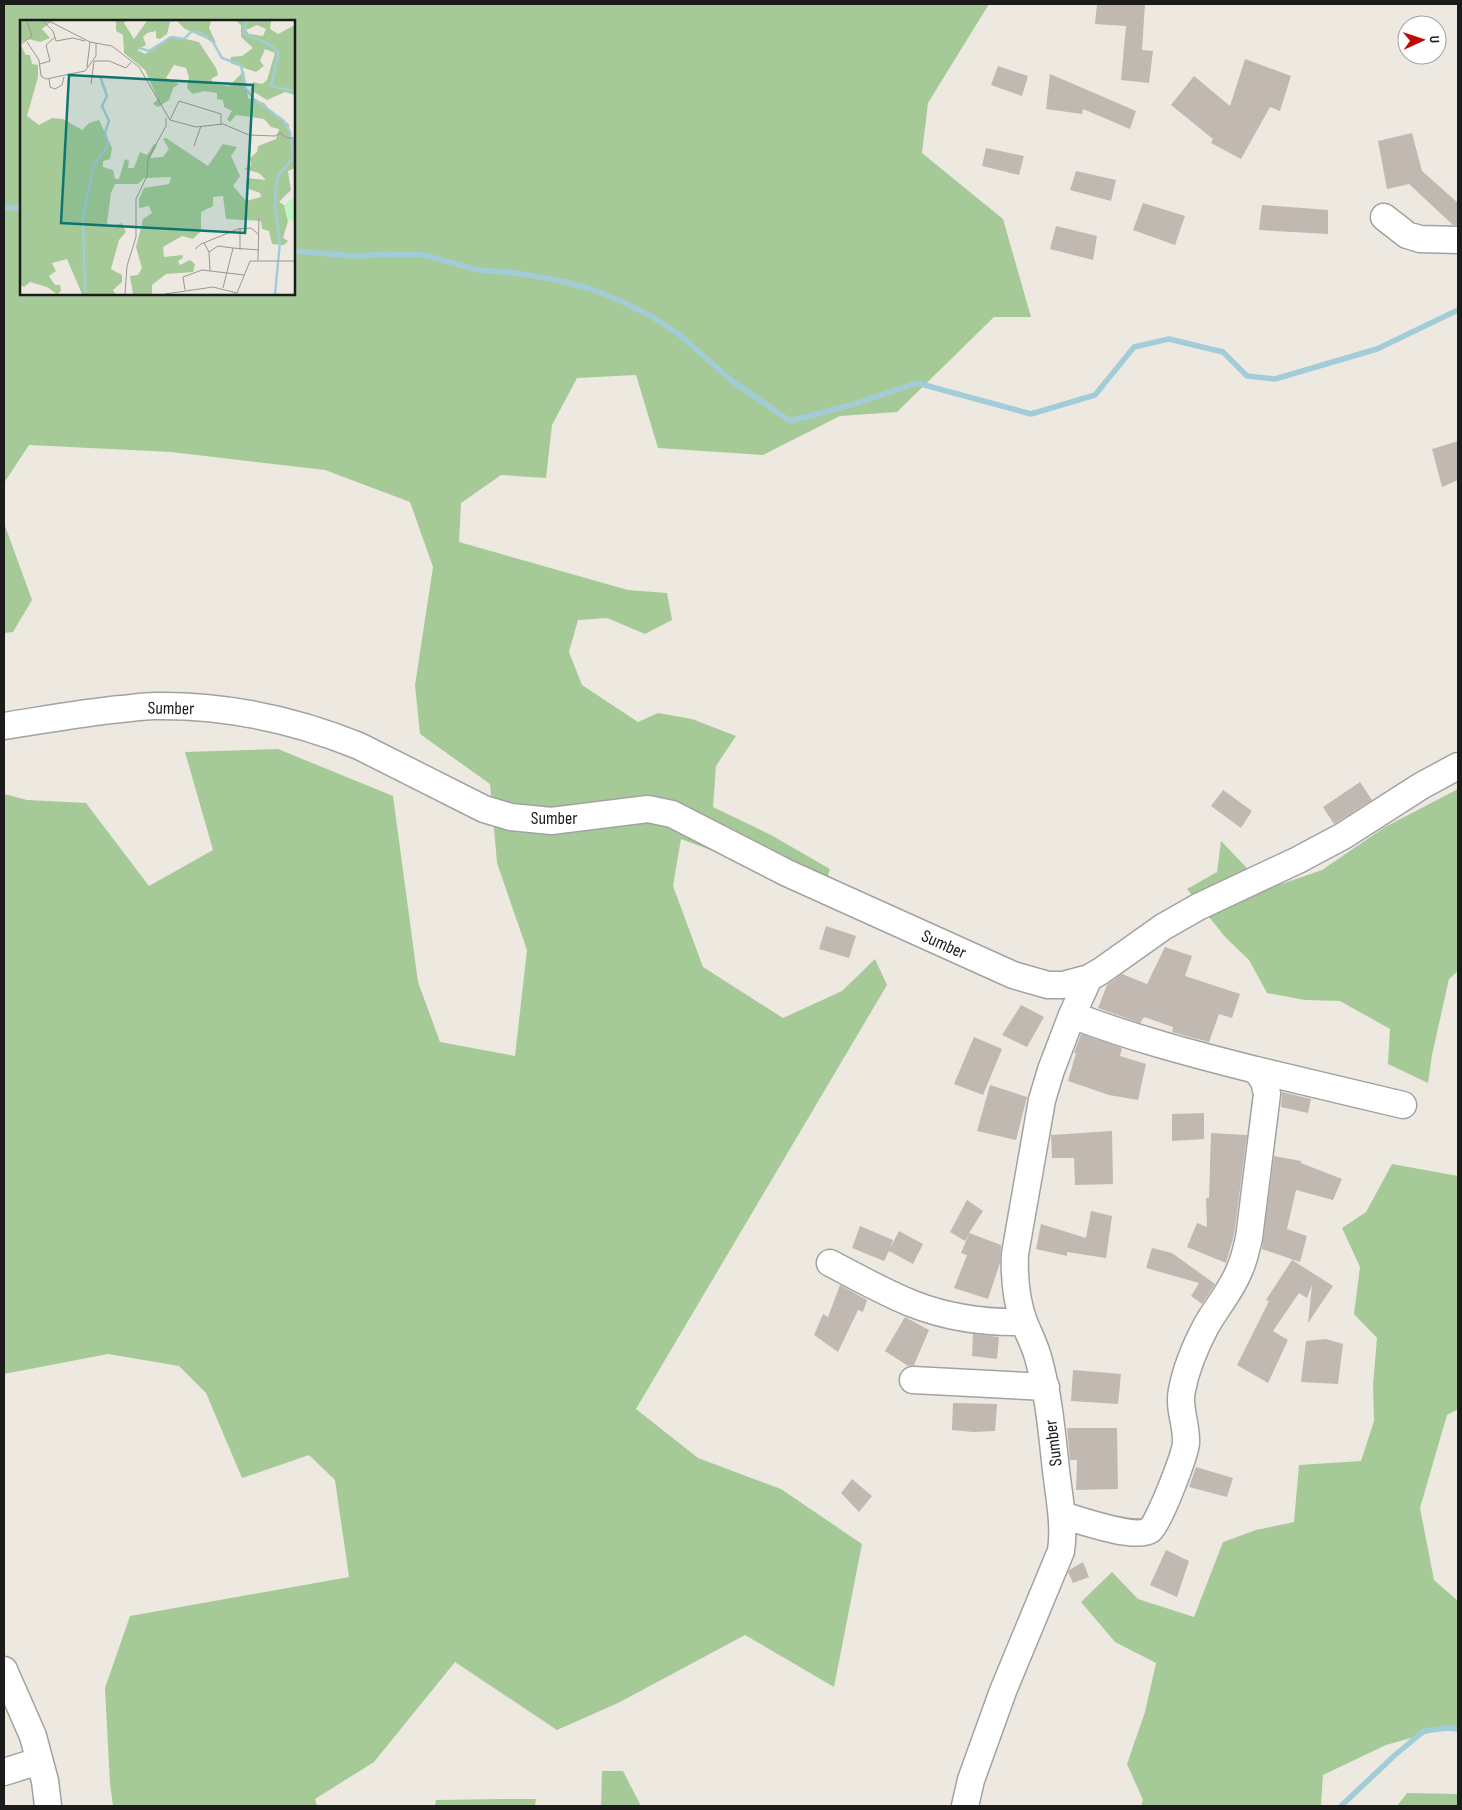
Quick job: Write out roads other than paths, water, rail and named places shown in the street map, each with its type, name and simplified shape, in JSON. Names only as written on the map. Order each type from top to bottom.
[{"type":"street","points":[[1384,217],[1407,235],[1420,239],[1458,240]]},
{"type":"street","name":"Sumber","points":[[4,726],[92,712],[154,706],[218,709],[277,719],[343,739],[484,809],[511,817],[551,821],[648,809],[672,814],[787,873],[1013,974],[1048,985],[1063,985],[1089,978],[1163,927],[1198,907],[1298,860],[1343,836],[1421,786],[1458,766]]},
{"type":"street","name":"Sumber","points":[[965,1806],[971,1780],[1003,1691],[1058,1561],[1063,1539],[1062,1515],[1046,1388],[1032,1337],[1024,1322],[1014,1278],[1016,1254],[1042,1100],[1072,1015],[1089,978]]},
{"type":"street","points":[[1072,1015],[1117,1032],[1170,1048],[1402,1105]]},
{"type":"street","points":[[1062,1515],[1138,1534],[1150,1530],[1158,1518],[1186,1443],[1181,1410],[1181,1393],[1184,1380],[1205,1328],[1239,1272],[1249,1238],[1267,1094],[1264,1081],[1256,1070]]},
{"type":"street","points":[[830,1263],[914,1304],[945,1314],[972,1320],[1024,1322]]},
{"type":"street","points":[[913,1380],[1046,1388]]},
{"type":"street","points":[[4,1670],[33,1736],[45,1782],[48,1806]]},
{"type":"street","points":[[4,1772],[39,1761]]},
{"type":"waterway","points":[[4,207],[20,208]]},
{"type":"waterway","points":[[295,251],[354,256],[424,255],[478,270],[516,273],[589,288],[651,316],[680,335],[732,381],[790,421],[851,405],[917,383],[1031,414],[1095,395],[1134,347],[1169,339],[1223,352],[1247,376],[1275,379],[1377,349],[1458,310]]},
{"type":"waterway","points":[[1341,1806],[1395,1755],[1424,1731],[1447,1728],[1458,1729]]}]
